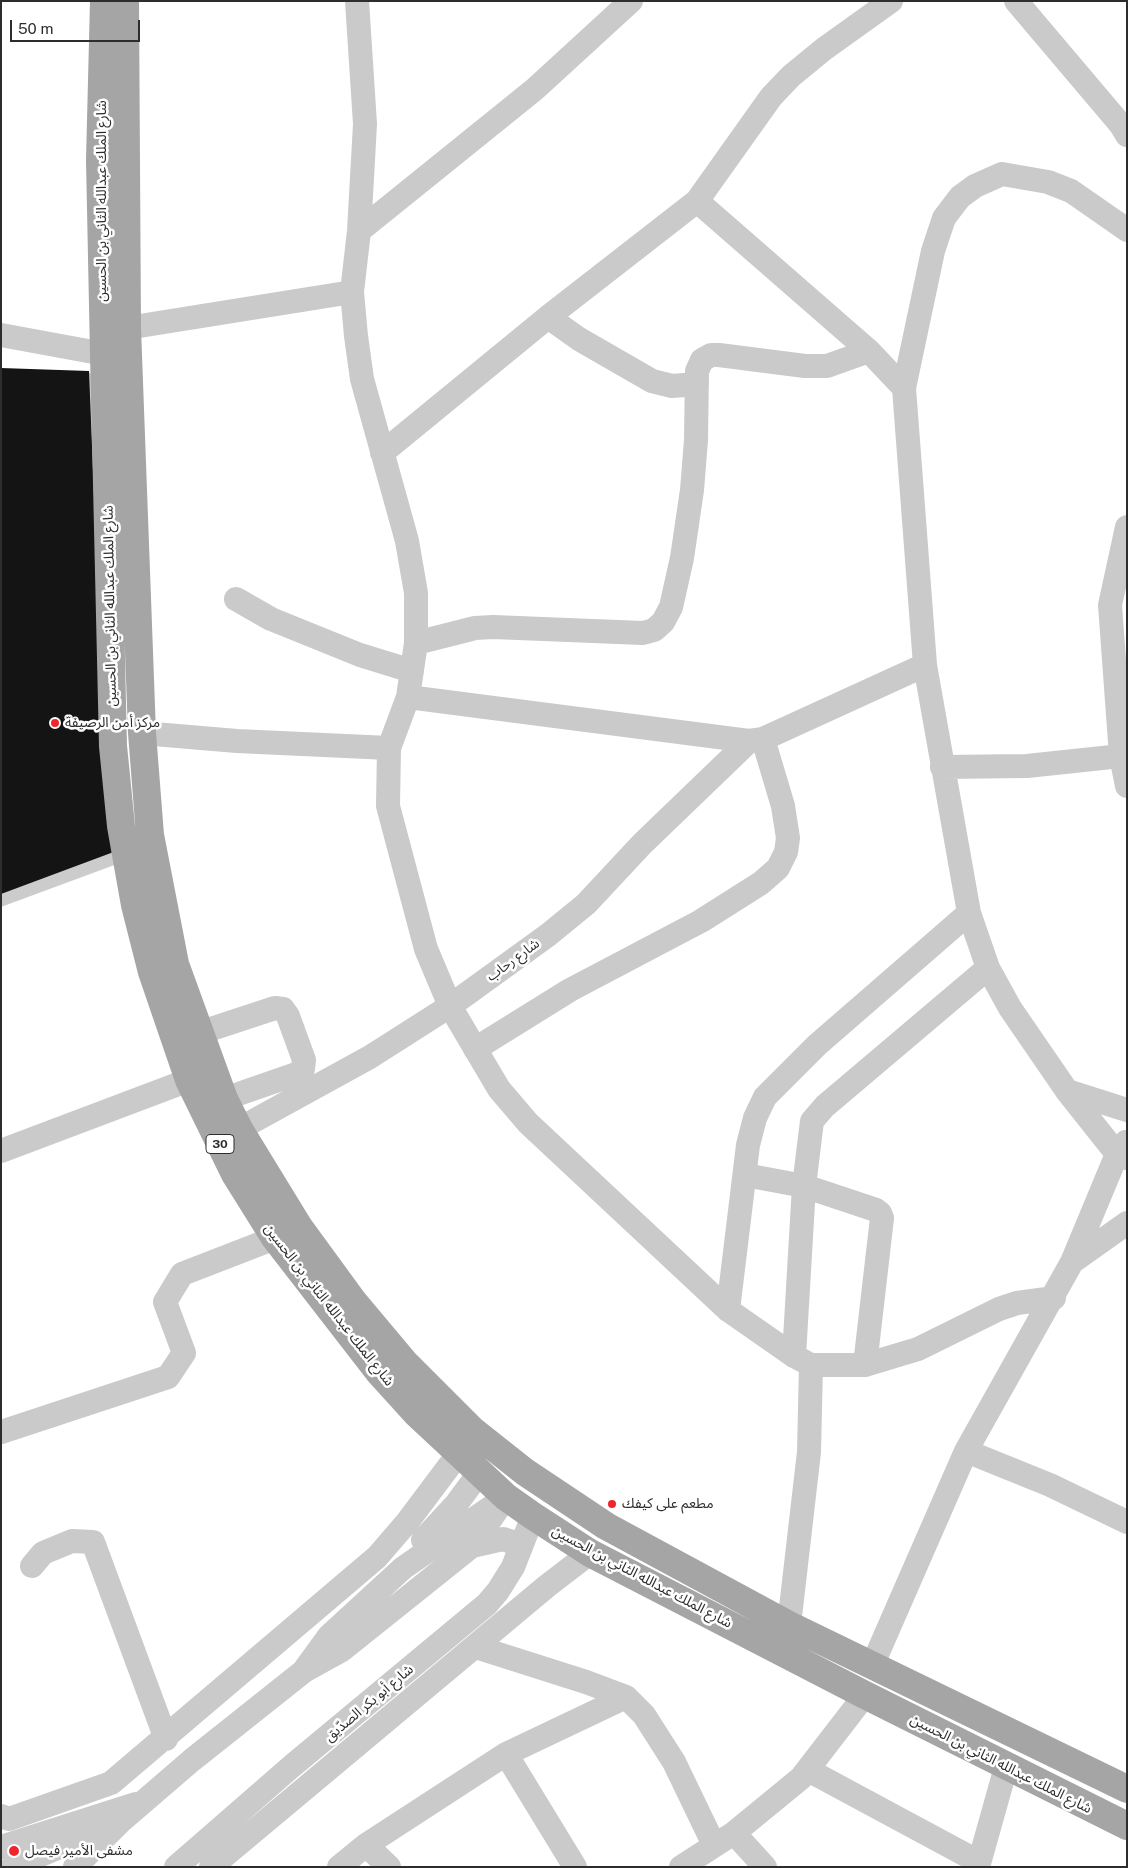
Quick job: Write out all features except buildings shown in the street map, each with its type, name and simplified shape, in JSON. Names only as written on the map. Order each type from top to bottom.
[{"type":"main road","name":"شارع الملك عبدالله الثاني بن الحسين","points":[[104,1],[113,159],[127,328],[137,625],[142,733],[150,835],[175,964],[224,1100],[239,1129],[299,1227],[353,1301],[405,1363],[472,1430],[525,1472],[606,1526],[789,1625],[1127,1789]]},
{"type":"main road","name":"شارع الملك عبدالله الثاني بن الحسين","points":[[125,1],[113,159],[104,354],[113,746],[121,826],[135,905],[152,972],[189,1080],[235,1174],[275,1238],[378,1370],[417,1414],[506,1497],[590,1553],[1006,1767],[1127,1826]]},
{"type":"main road","points":[[111,626],[137,625]]},
{"type":"main road","points":[[506,1497],[525,1472]]},
{"type":"street","points":[[356,1],[365,124],[360,231],[352,292],[362,379],[407,541],[416,593],[416,643],[408,698],[389,748],[388,806],[426,949],[450,1006],[499,1089],[528,1123],[728,1310],[802,1360],[865,1365],[918,1349],[999,1309],[1017,1303],[1054,1298]]},
{"type":"street","points":[[382,453],[548,317],[697,201],[771,96],[824,48],[891,1]]},
{"type":"street","points":[[360,231],[535,89],[627,2]]},
{"type":"street","points":[[1022,3],[1121,125],[1127,135]]},
{"type":"street","points":[[872,1666],[966,1450],[1054,1298],[1124,1151],[1067,1091],[1010,1008],[988,968],[969,913],[925,665],[904,388],[939,231],[944,218],[960,197],[975,186],[1002,174],[1048,182],[1071,191],[1127,230]]},
{"type":"street","points":[[697,201],[869,351],[904,388]]},
{"type":"street","points":[[127,328],[352,292]]},
{"type":"street","points":[[548,317],[579,339],[652,381],[672,386],[696,384]]},
{"type":"street","points":[[1,335],[104,354]]},
{"type":"street","points":[[416,643],[475,628],[493,627],[643,633],[654,630],[663,622],[671,607],[682,558],[694,465],[698,364],[711,355],[805,366],[827,366],[869,351]]},
{"type":"street","points":[[1127,527],[1118,610],[1121,756],[1127,786]]},
{"type":"street","points":[[236,599],[271,619],[360,655],[412,671]]},
{"type":"street","points":[[408,698],[756,740],[925,665]]},
{"type":"street","points":[[142,733],[237,741],[389,748]]},
{"type":"street","points":[[475,1049],[570,990],[702,921],[761,883],[778,868],[786,852],[788,838],[784,806],[756,740]]},
{"type":"street","name":"شارع رحاب","points":[[239,1129],[370,1057],[450,1006],[586,904],[642,844],[756,740]]},
{"type":"street","points":[[942,767],[1027,766],[1121,756]]},
{"type":"street","points":[[728,1310],[748,1144],[755,1118],[765,1097],[817,1045],[969,913]]},
{"type":"street","points":[[789,1625],[809,1452],[802,1360],[804,1186],[810,1128],[815,1116],[988,968]]},
{"type":"street","points":[[199,1034],[275,1008],[283,1009],[288,1016],[304,1060],[303,1069],[296,1074],[224,1100]]},
{"type":"street","points":[[1,1151],[189,1080]]},
{"type":"street","points":[[1067,1091],[1127,1110]]},
{"type":"street","points":[[745,1175],[804,1186],[876,1210],[882,1218],[865,1365]]},
{"type":"street","points":[[1072,1262],[1127,1223]]},
{"type":"street","points":[[1,1432],[168,1377],[184,1353],[165,1302],[182,1274],[275,1238]]},
{"type":"street","points":[[966,1450],[1050,1485],[1127,1522]]},
{"type":"street","points":[[1,1816],[8,1819],[111,1783],[166,1739],[377,1557],[408,1521],[459,1453]]},
{"type":"street","points":[[402,1568],[420,1544],[457,1503],[480,1472]]},
{"type":"street","points":[[75,1867],[143,1802],[304,1671],[342,1650],[472,1546],[506,1497]]},
{"type":"street","points":[[304,1671],[328,1636],[402,1568],[506,1497]]},
{"type":"street","name":"شارع أبو بكر الصدّيق","points":[[176,1867],[292,1766],[487,1604],[503,1583],[520,1549],[533,1516]]},
{"type":"street","points":[[472,1546],[503,1539],[515,1543],[520,1549]]},
{"type":"street","points":[[32,1566],[43,1553],[72,1541],[93,1542],[166,1739]]},
{"type":"street","name":"شارع أبو بكر الصدّيق","points":[[211,1867],[304,1787],[476,1647],[547,1586],[590,1553]]},
{"type":"street","points":[[476,1647],[586,1682],[626,1698],[644,1715],[674,1762],[714,1845]]},
{"type":"street","points":[[681,1867],[734,1833],[790,1788],[808,1770],[865,1695]]},
{"type":"street","points":[[340,1867],[366,1845],[506,1754],[626,1698]]},
{"type":"street","points":[[506,1754],[575,1867]]},
{"type":"street","points":[[808,1770],[978,1864],[1006,1767]]},
{"type":"street","points":[[1,1847],[143,1802]]},
{"type":"street","points":[[12,1867],[120,1822]]},
{"type":"street","points":[[734,1833],[765,1867]]},
{"type":"street","points":[[366,1845],[389,1867]]},
{"type":"place","name":"مركز أمن الرصيفة","points":[[55,723]]},
{"type":"place","name":"مطعم على كيفك","points":[[612,1504]]},
{"type":"place","name":"مشفى الأمير فيصل","points":[[14,1851]]}]
